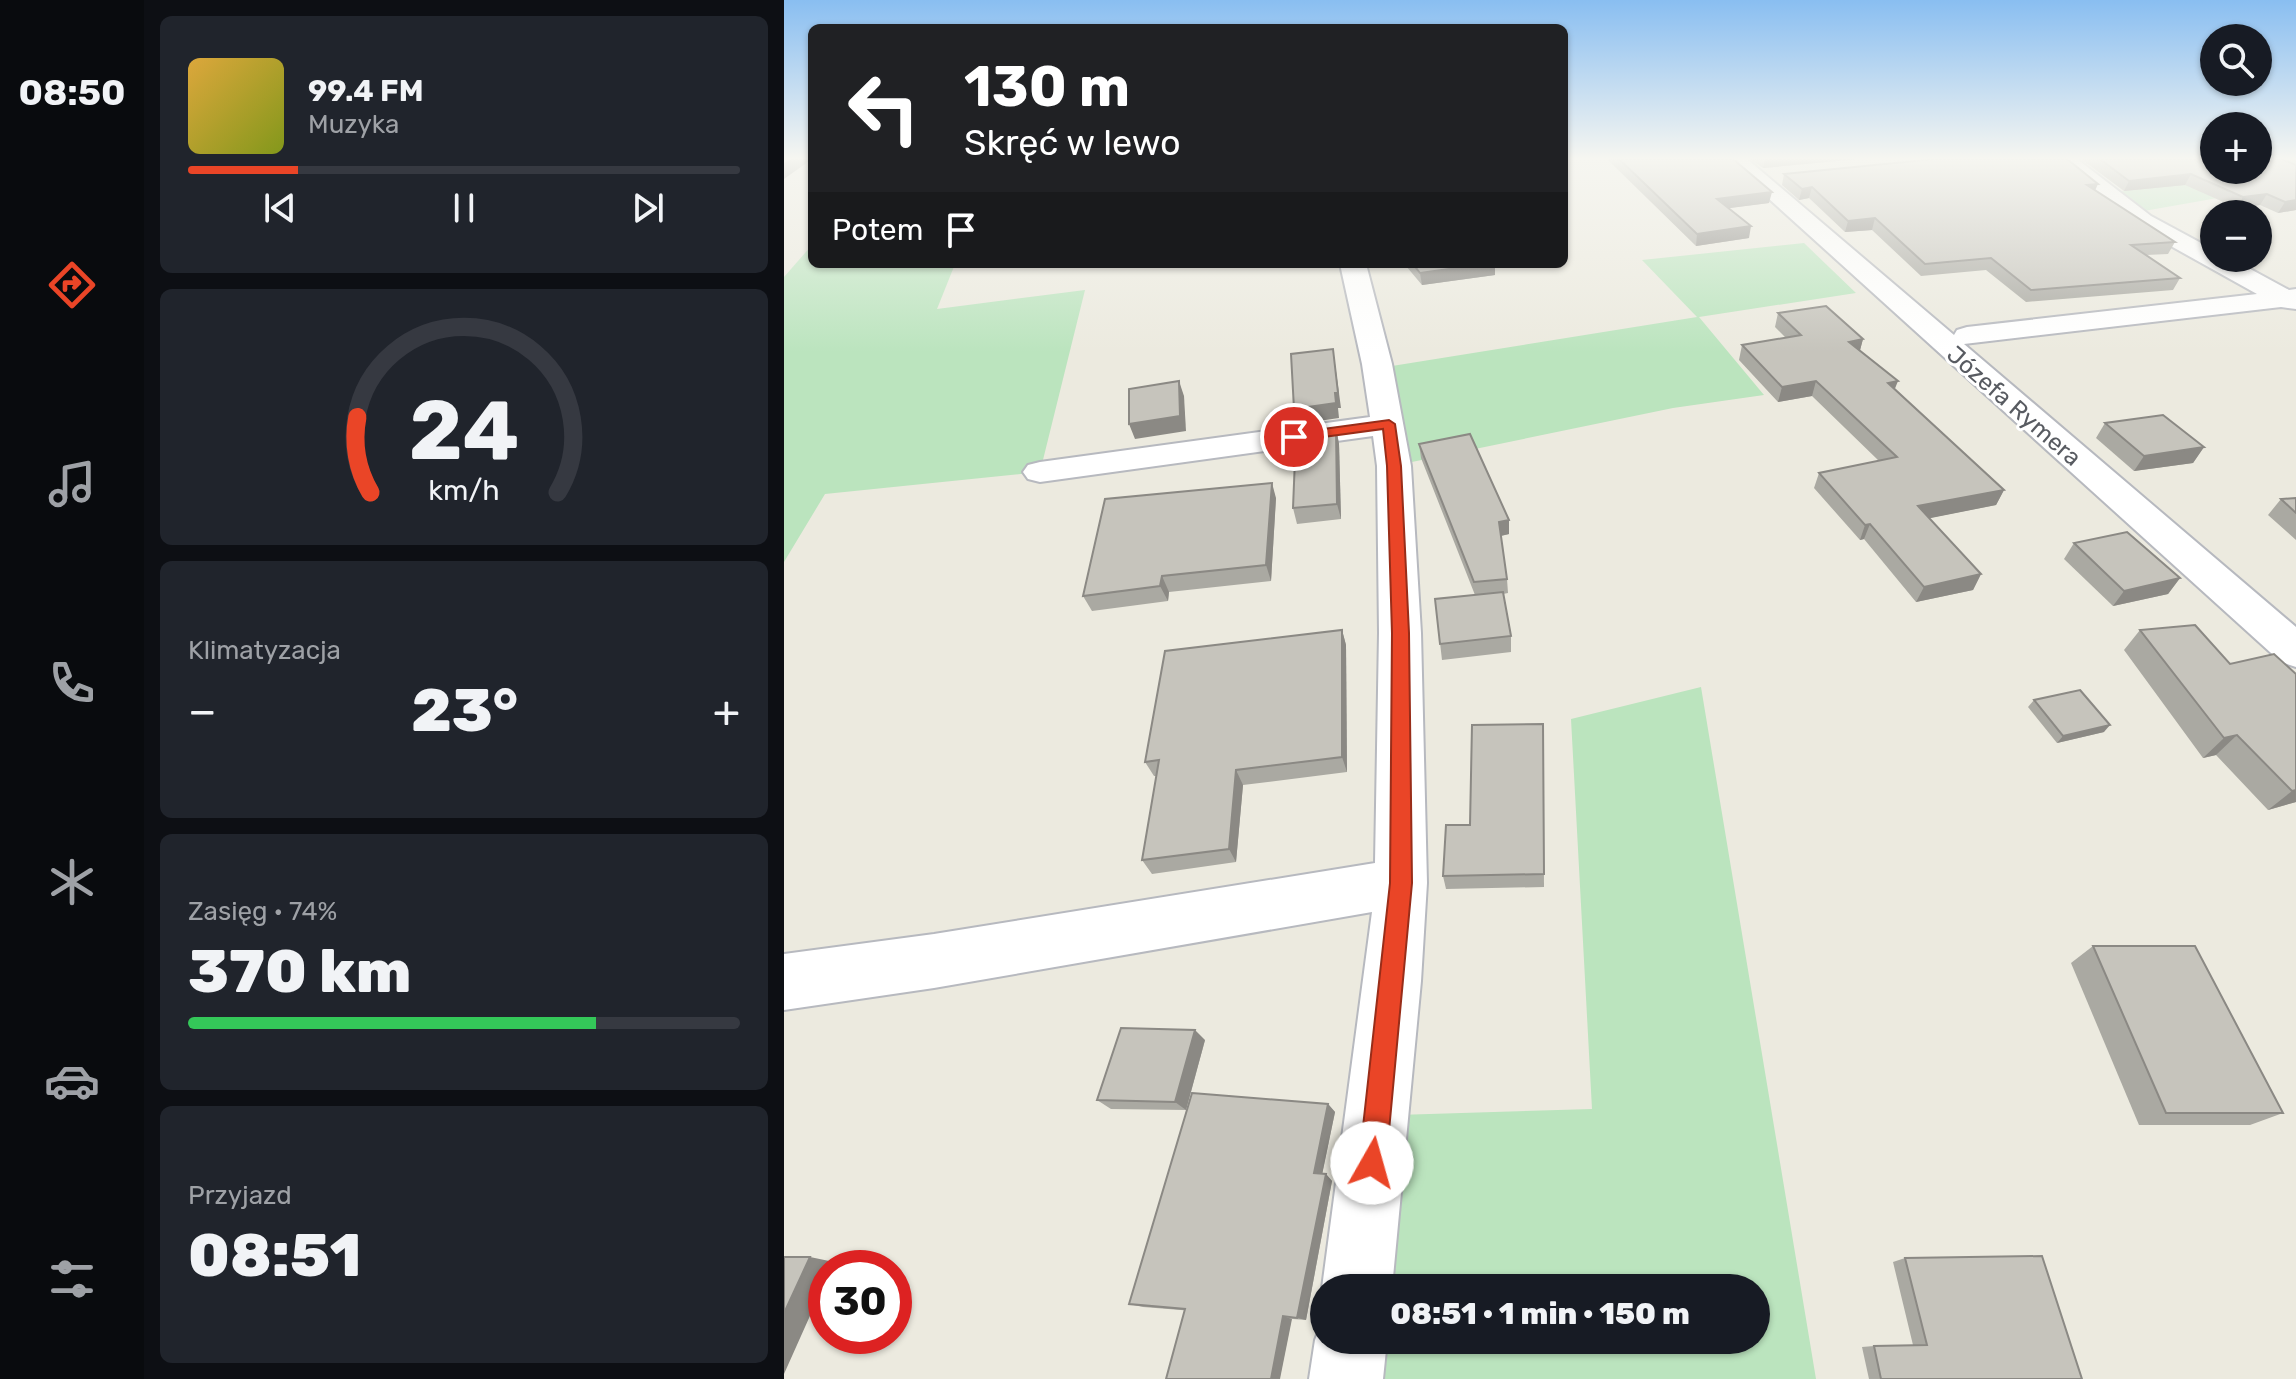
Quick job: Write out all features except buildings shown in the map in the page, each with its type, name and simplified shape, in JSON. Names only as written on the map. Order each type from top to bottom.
[{"type":"street","name":"Józefa Rymera","points":[[1819,223],[2296,651]]},
{"type":"street","points":[[2147,223],[2293,300]]},
{"type":"street","points":[[1354,268],[1389,424],[1394,466],[1400,633],[1401,883],[1359,1274]]},
{"type":"street","points":[[1967,336],[2293,300]]},
{"type":"street","points":[[1040,472],[1389,424]]},
{"type":"street","points":[[784,982],[934,961],[1401,883]]},
{"type":"street","points":[[1346,1379],[1349,1354]]},
{"type":"green space","points":[[1804,243],[1856,293],[1699,317],[1764,395],[1673,408],[1407,463],[1392,366],[1697,317],[1642,260]]},
{"type":"green space","points":[[808,250],[808,268],[953,268],[937,309],[1085,290],[1040,472],[825,494],[784,562],[784,277]]},
{"type":"green space","points":[[1701,687],[1816,1379],[1364,1379],[1367,1354],[1770,1354],[1770,1274],[1377,1274],[1397,1115],[1592,1109],[1571,719]]},
{"type":"route","points":[[1294,437],[1389,424],[1394,466],[1400,633],[1401,883],[1372,1163]]}]
